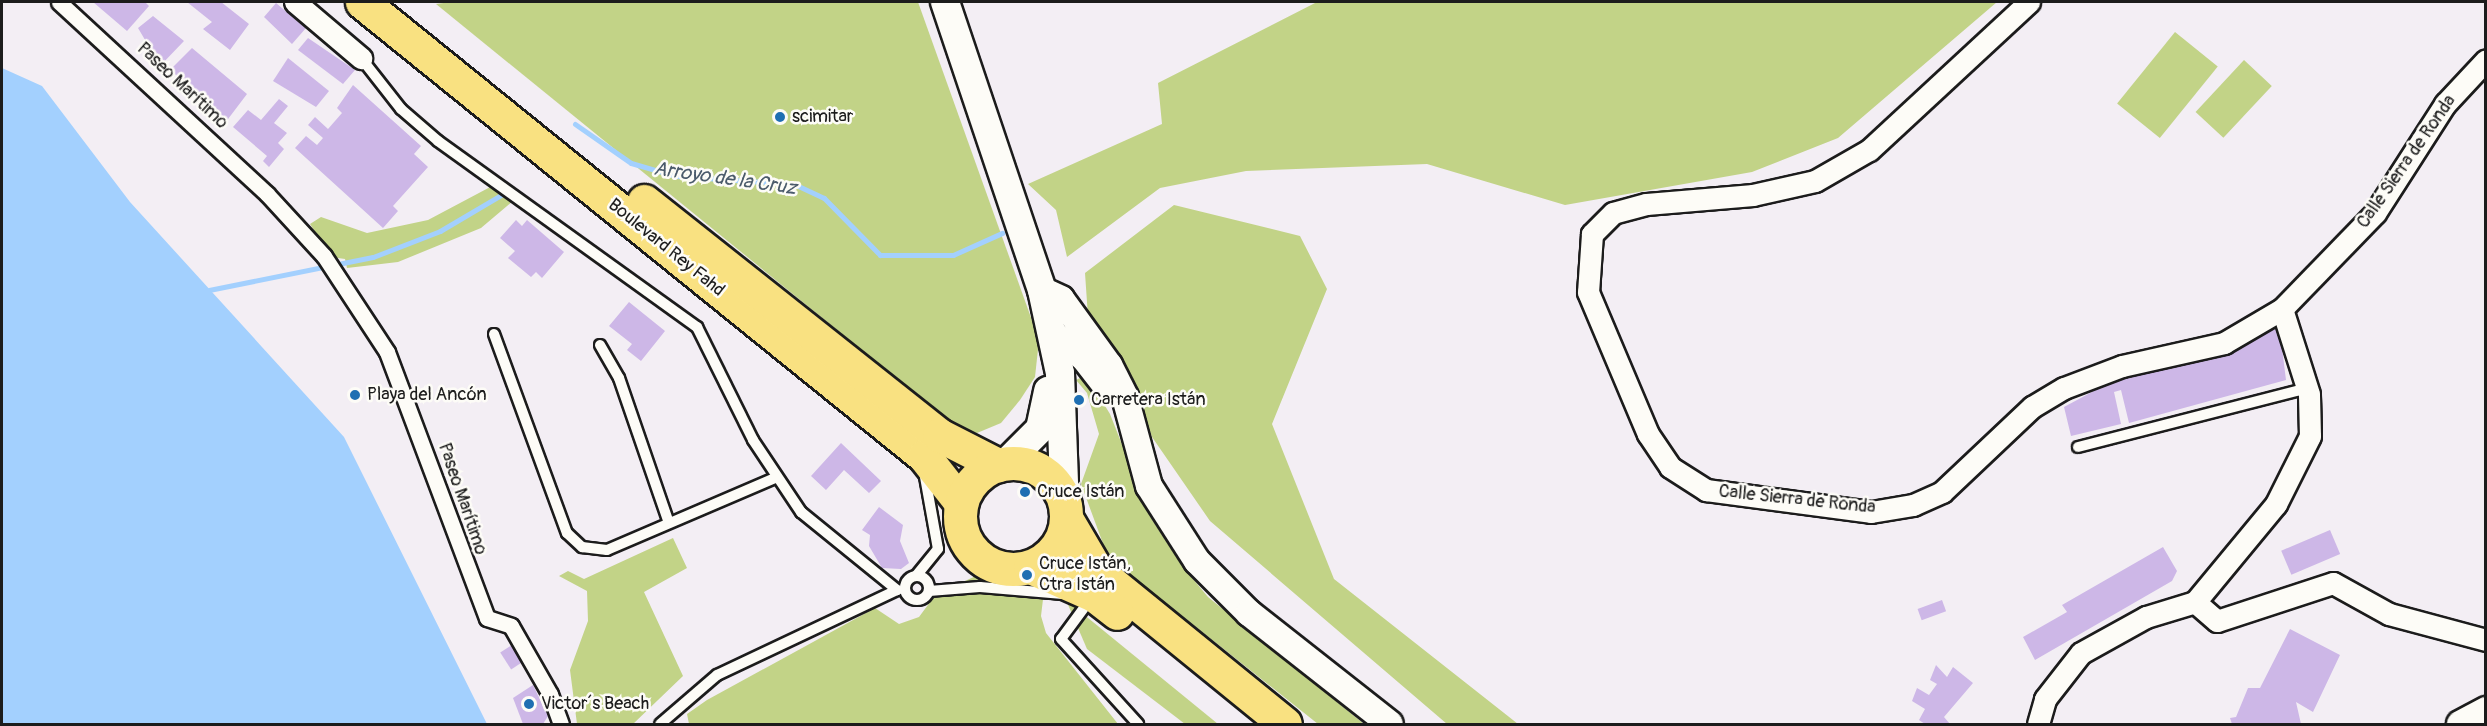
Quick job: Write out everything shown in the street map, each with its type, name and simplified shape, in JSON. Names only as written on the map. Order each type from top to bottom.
[{"type":"main road","name":"Boulevard Rey Fahd","points":[[362,2],[931,446]]},
{"type":"main road","name":"Boulevard Rey Fahd","points":[[393,2],[931,446],[961,503]]},
{"type":"main road","points":[[945,2],[1042,290],[1055,353],[1066,513],[1055,548],[1030,567]]},
{"type":"main road","points":[[1055,353],[1040,429],[1002,464],[975,479],[961,503],[965,539],[981,559],[1004,568],[1030,567],[1094,595],[1253,724]]},
{"type":"main road","points":[[931,446],[1002,464],[1029,465],[1049,477],[1097,571],[1285,724]]},
{"type":"street","name":"Paseo Marítimo","points":[[59,2],[267,194],[324,256],[333,276],[387,352],[487,618],[512,626],[561,724]]},
{"type":"street","points":[[295,2],[361,58]]},
{"type":"street","name":"Calle Sierra de Ronda","points":[[2029,2],[1869,150],[1815,181],[1753,195],[1646,204],[1613,213],[1592,234],[1588,292],[1648,434],[1670,467],[1706,490],[1764,500],[1871,512],[1913,505],[1971,469],[2032,407],[2064,388],[2122,366],[2224,343],[2282,309],[2375,213],[2445,104],[2486,60]]},
{"type":"street","points":[[1042,290],[1061,299],[1119,383],[1124,407],[1149,486],[1197,561],[1249,613],[1390,724]]},
{"type":"street","points":[[2038,724],[2045,699],[2081,653],[2146,617],[2194,602],[2276,504],[2299,463],[2310,436],[2307,388],[2282,309]]},
{"type":"street","points":[[1055,353],[1088,335]]},
{"type":"street","points":[[1055,353],[1087,361],[1124,407]]},
{"type":"street","points":[[1055,353],[1087,361]]},
{"type":"street","points":[[2194,602],[2217,621],[2333,583],[2389,614],[2486,640]]},
{"type":"street","points":[[2460,724],[2486,710]]},
{"type":"lane","points":[[361,58],[400,108],[438,141],[697,327],[777,477],[801,512],[897,590],[717,675],[660,724]]},
{"type":"lane","points":[[494,334],[567,533],[582,547],[606,550],[777,477]]},
{"type":"lane","points":[[600,345],[619,378],[669,524]]},
{"type":"lane","points":[[2078,447],[2307,388]]},
{"type":"lane","points":[[931,446],[938,549],[916,576],[907,581],[907,597],[917,601],[929,591],[980,587],[1094,595]]},
{"type":"lane","points":[[916,576],[926,580],[929,591]]},
{"type":"lane","points":[[1094,595],[1061,639],[1138,724]]},
{"type":"green space","points":[[451,2],[918,2],[1039,340],[1035,377],[1020,400],[1001,423],[977,433],[959,429],[436,4]]},
{"type":"green space","points":[[1317,2],[1997,2],[1838,138],[1752,172],[1565,205],[1427,164],[1246,171],[1160,188],[1067,257],[1056,210],[1028,184],[1162,124],[1158,83]]},
{"type":"green space","points":[[2175,32],[2218,67],[2160,138],[2117,103]]},
{"type":"green space","points":[[2244,60],[2272,86],[2223,138],[2196,112]]},
{"type":"green space","points":[[494,185],[513,201],[481,228],[398,262],[347,268],[345,259],[331,257],[310,224],[321,217],[367,233],[428,220]]},
{"type":"green space","points":[[1174,205],[1300,236],[1327,289],[1272,424],[1334,579],[1518,724],[1447,724],[1210,521],[1152,437],[1121,357],[1088,317],[1085,273]]},
{"type":"green space","points":[[1086,375],[1110,414],[1151,518],[1183,567],[1208,597],[1364,724],[1318,724],[1108,557],[1081,484],[1099,434],[1087,393],[1076,380]]},
{"type":"green space","points":[[673,538],[687,568],[644,592],[683,676],[633,724],[577,724],[570,670],[588,621],[587,591],[559,576],[568,571],[584,579]]},
{"type":"green space","points":[[1007,562],[1044,591],[1041,616],[1046,633],[1118,724],[689,724],[687,714],[707,700],[875,608],[899,624],[919,617],[936,594]]},
{"type":"green space","points":[[1066,600],[1218,724],[1185,724],[1087,649]]},
{"type":"water","points":[[2,68],[42,86],[130,202],[344,437],[487,724],[2,724]]},
{"type":"building","points":[[93,2],[145,2],[149,6],[127,31]]},
{"type":"building","points":[[187,2],[221,2],[249,24],[230,50],[203,29],[212,22]]},
{"type":"building","points":[[276,3],[302,25],[306,20],[315,27],[311,32],[306,28],[292,44],[264,17]]},
{"type":"building","points":[[153,16],[184,41],[160,66],[151,61],[151,50],[138,28]]},
{"type":"building","points":[[308,38],[355,70],[343,84],[298,50]]},
{"type":"building","points":[[192,48],[247,94],[225,123],[217,116],[221,113],[170,70]]},
{"type":"building","points":[[288,58],[329,91],[316,107],[273,81]]},
{"type":"building","points":[[353,85],[421,146],[414,154],[428,167],[393,206],[398,211],[383,228],[295,148],[306,136],[317,145],[323,138],[308,125],[315,117],[328,129],[342,113],[337,108]]},
{"type":"building","points":[[279,99],[288,106],[274,123],[287,133],[278,143],[284,149],[269,167],[263,161],[267,156],[233,127],[248,110],[261,120]]},
{"type":"building","points":[[516,220],[522,226],[527,220],[564,252],[542,278],[536,272],[531,277],[508,258],[515,251],[500,238]]},
{"type":"building","points":[[629,302],[665,331],[641,361],[627,350],[632,344],[609,326]]},
{"type":"building","points":[[2271,325],[2280,332],[2286,380],[2129,423],[2121,390],[2114,392],[2121,424],[2071,436],[2064,407],[2118,378],[2227,352]]},
{"type":"building","points":[[841,443],[881,481],[869,493],[844,470],[826,490],[811,476]]},
{"type":"building","points":[[879,507],[903,525],[900,541],[909,563],[901,569],[882,568],[869,546],[870,535],[862,530]]},
{"type":"building","points":[[2330,530],[2340,554],[2291,575],[2281,551]]},
{"type":"building","points":[[2163,547],[2177,571],[2172,581],[2035,660],[2023,637],[2067,612],[2062,605]]},
{"type":"building","points":[[1942,600],[1946,611],[1922,620],[1918,609]]},
{"type":"building","points":[[2290,629],[2340,655],[2313,712],[2296,702],[2301,724],[2232,724],[2230,718],[2236,717],[2248,688],[2260,688]]},
{"type":"building","points":[[512,645],[523,662],[511,669],[500,653]]},
{"type":"building","points":[[1936,665],[1947,677],[1953,667],[1973,683],[1944,717],[1950,724],[1925,724],[1919,720],[1925,709],[1912,701],[1917,688],[1929,695],[1937,684],[1930,680]]},
{"type":"building","name":"Victor´s Beach","points":[[533,685],[548,716],[543,724],[523,724],[513,698]]},
{"type":"waterway","name":"Arroyo de la Cruz","points":[[575,124],[631,163],[676,176],[794,184],[824,198],[880,255],[953,255],[1002,233]]},
{"type":"waterway","name":"Arroyo de la Cruz","points":[[209,290],[373,257],[440,231],[501,195]]},
{"type":"place","name":"scimitar","points":[[780,117]]},
{"type":"place","name":"Playa del Ancón","points":[[355,395]]},
{"type":"place","name":"Carretera Istán","points":[[1079,400]]},
{"type":"place","name":"Cruce Istán","points":[[1025,492]]},
{"type":"place","name":"Cruce Istán, Ctra Istán","points":[[1027,575]]},
{"type":"place","name":"Victor´s Beach","points":[[529,704]]}]
